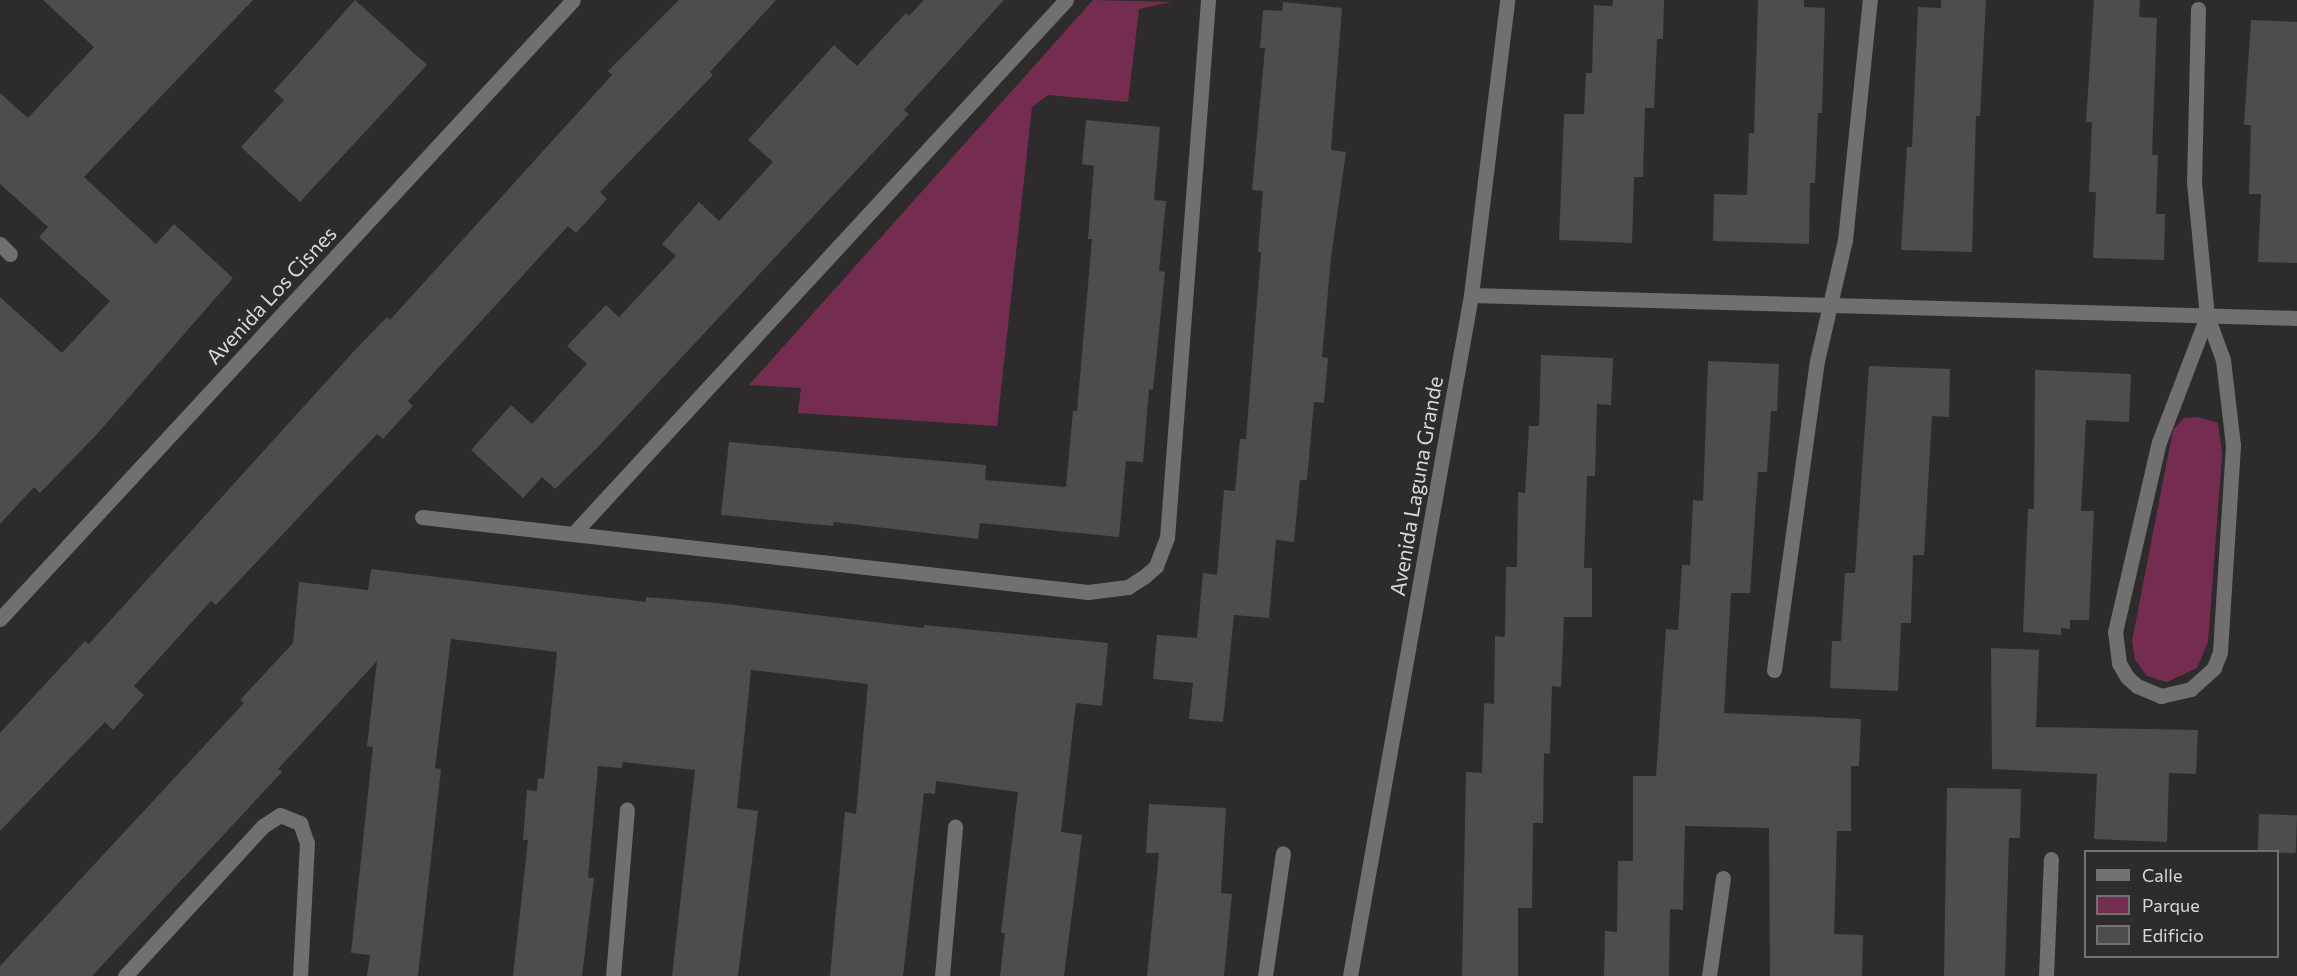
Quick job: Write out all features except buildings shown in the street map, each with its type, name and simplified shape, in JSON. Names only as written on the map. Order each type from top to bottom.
[{"type":"street","name":"Avenida Los Cisnes","points":[[0,619],[573,0]]},
{"type":"street","points":[[573,534],[1065,0]]},
{"type":"street","points":[[422,518],[1088,592],[1128,587],[1145,576],[1156,566],[1167,538],[1208,0]]},
{"type":"street","name":"Avenida Laguna Grande","points":[[1350,976],[1471,295],[1508,0]]},
{"type":"street","points":[[1774,670],[1817,361],[1845,240],[1869,0]]},
{"type":"street","points":[[2198,9],[2194,182],[2206,316],[2223,360],[2233,436],[2222,636],[2214,668],[2204,680],[2177,695],[2161,696],[2148,693],[2127,677],[2119,663],[2115,632],[2159,442],[2206,316]]},
{"type":"street","points":[[1471,295],[2297,318]]},
{"type":"street","points":[[614,976],[627,810]]},
{"type":"street","points":[[125,976],[263,826],[280,815],[300,823],[307,843],[300,976]]},
{"type":"street","points":[[942,976],[955,826]]},
{"type":"street","points":[[1265,976],[1283,853]]},
{"type":"street","points":[[2046,976],[2051,859]]},
{"type":"street","points":[[1709,976],[1723,878]]},
{"type":"green space","points":[[1093,0],[1172,2],[1139,9],[1128,102],[1048,95],[1032,107],[997,426],[798,413],[801,388],[749,385]]},
{"type":"green space","points":[[2198,417],[2218,423],[2222,455],[2208,642],[2197,668],[2167,682],[2147,676],[2135,660],[2132,641],[2173,430],[2184,418]]}]
